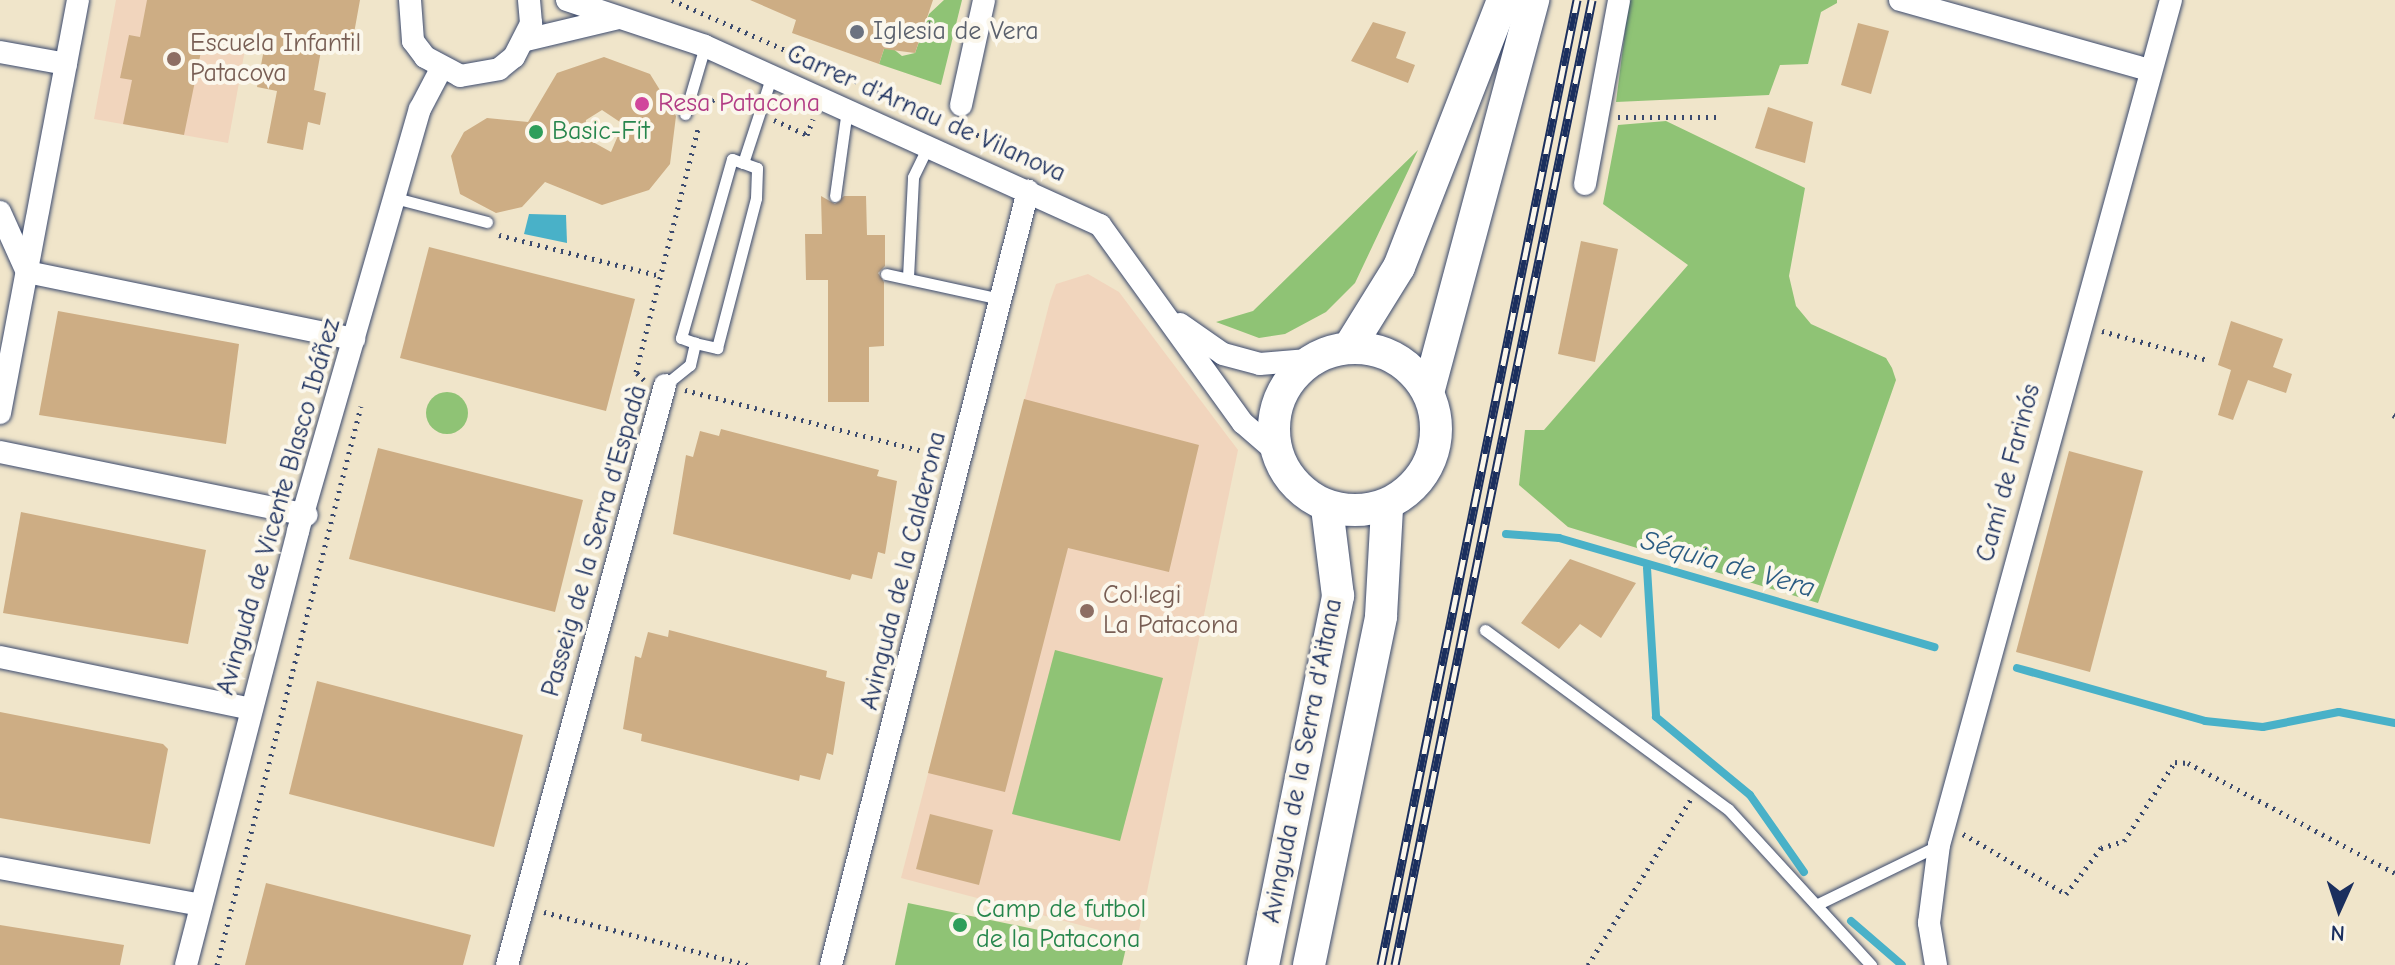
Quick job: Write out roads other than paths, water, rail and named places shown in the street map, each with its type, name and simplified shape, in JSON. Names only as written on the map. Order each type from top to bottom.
[{"type":"main road","points":[[1350,346],[1399,267],[1503,0]]},
{"type":"main road","points":[[1429,389],[1396,356],[1350,346],[1308,360],[1279,407],[1279,454],[1299,490],[1327,508],[1387,508],[1408,491],[1433,444],[1429,389],[1533,0]]},
{"type":"main road","name":"Avinguda de la Serra d'Aitana","points":[[1263,965],[1338,596],[1327,508]]},
{"type":"main road","name":"Avinguda de la Serra d'Aitana","points":[[1309,965],[1381,616],[1387,508]]},
{"type":"street","points":[[0,413],[78,0]]},
{"type":"street","points":[[410,0],[413,41],[441,69],[480,76],[499,69],[526,40],[622,17]]},
{"type":"street","points":[[526,40],[529,0]]},
{"type":"street","name":"Carrer d'Arnau de Vilanova","points":[[567,0],[705,46],[1100,225],[1243,423],[1279,454]]},
{"type":"street","points":[[961,105],[984,0]]},
{"type":"street","points":[[1481,0],[1490,37]]},
{"type":"street","points":[[1585,184],[1619,0]]},
{"type":"street","points":[[1900,0],[2149,70]]},
{"type":"street","name":"Camí de Farinós","points":[[1936,965],[1929,923],[1942,834],[2078,325],[2171,0]]},
{"type":"street","points":[[0,52],[66,64]]},
{"type":"street","name":"Avinguda de Vicente Blasco Ibáñez","points":[[186,965],[252,709],[354,339],[420,109],[441,69]]},
{"type":"street","name":"Avinguda de la Calderona","points":[[831,965],[1028,191]]},
{"type":"street","points":[[0,212],[27,272]]},
{"type":"street","points":[[27,272],[354,339]]},
{"type":"street","name":"Carrer d'Arnau de Vilanova","points":[[1167,315],[1223,354],[1260,364],[1308,360]]},
{"type":"street","name":"Passeig de la Serra d'Espadà","points":[[507,965],[665,385]]},
{"type":"street","points":[[0,452],[307,515]]},
{"type":"street","points":[[0,657],[252,709]]},
{"type":"street","points":[[0,868],[201,905]]},
{"type":"lane","points":[[685,114],[705,46]]},
{"type":"lane","points":[[743,163],[772,75]]},
{"type":"lane","points":[[835,196],[847,110]]},
{"type":"lane","points":[[908,277],[913,177],[928,146]]},
{"type":"lane","points":[[732,159],[757,168],[756,198],[717,348],[695,343],[681,338],[732,159]]},
{"type":"lane","points":[[395,198],[486,227]]},
{"type":"lane","points":[[886,274],[1001,299]]},
{"type":"lane","name":"Passeig de la Serra d'Espadà","points":[[665,385],[690,365],[695,343]]},
{"type":"lane","points":[[1485,630],[1699,787],[1818,904],[1871,965]]},
{"type":"lane","points":[[1818,904],[1942,834]]},
{"type":"water","points":[[529,214],[566,215],[567,243],[524,234]]},
{"type":"waterway","name":"Séquia de Vera","points":[[1506,534],[1559,538],[1935,647]]},
{"type":"waterway","points":[[1647,568],[1656,717],[1750,795],[1804,872]]},
{"type":"waterway","name":"Séquia de Vera","points":[[2017,668],[2205,721],[2263,727],[2339,712],[2395,723]]},
{"type":"waterway","points":[[1851,921],[1902,965]]},
{"type":"railway","points":[[1381,965],[1577,0]]},
{"type":"railway","points":[[1395,965],[1592,0]]},
{"type":"place","name":"Iglesia de Vera","points":[[857,32]]},
{"type":"place","name":"Escuela Infantil Patacova","points":[[174,59]]},
{"type":"place","name":"Resa Patacona","points":[[642,104]]},
{"type":"place","name":"Basic-Fit","points":[[536,132]]},
{"type":"place","name":"Col·legi La Patacona","points":[[1087,611]]},
{"type":"place","name":"Camp de futbol de la Patacona","points":[[960,925]]}]
